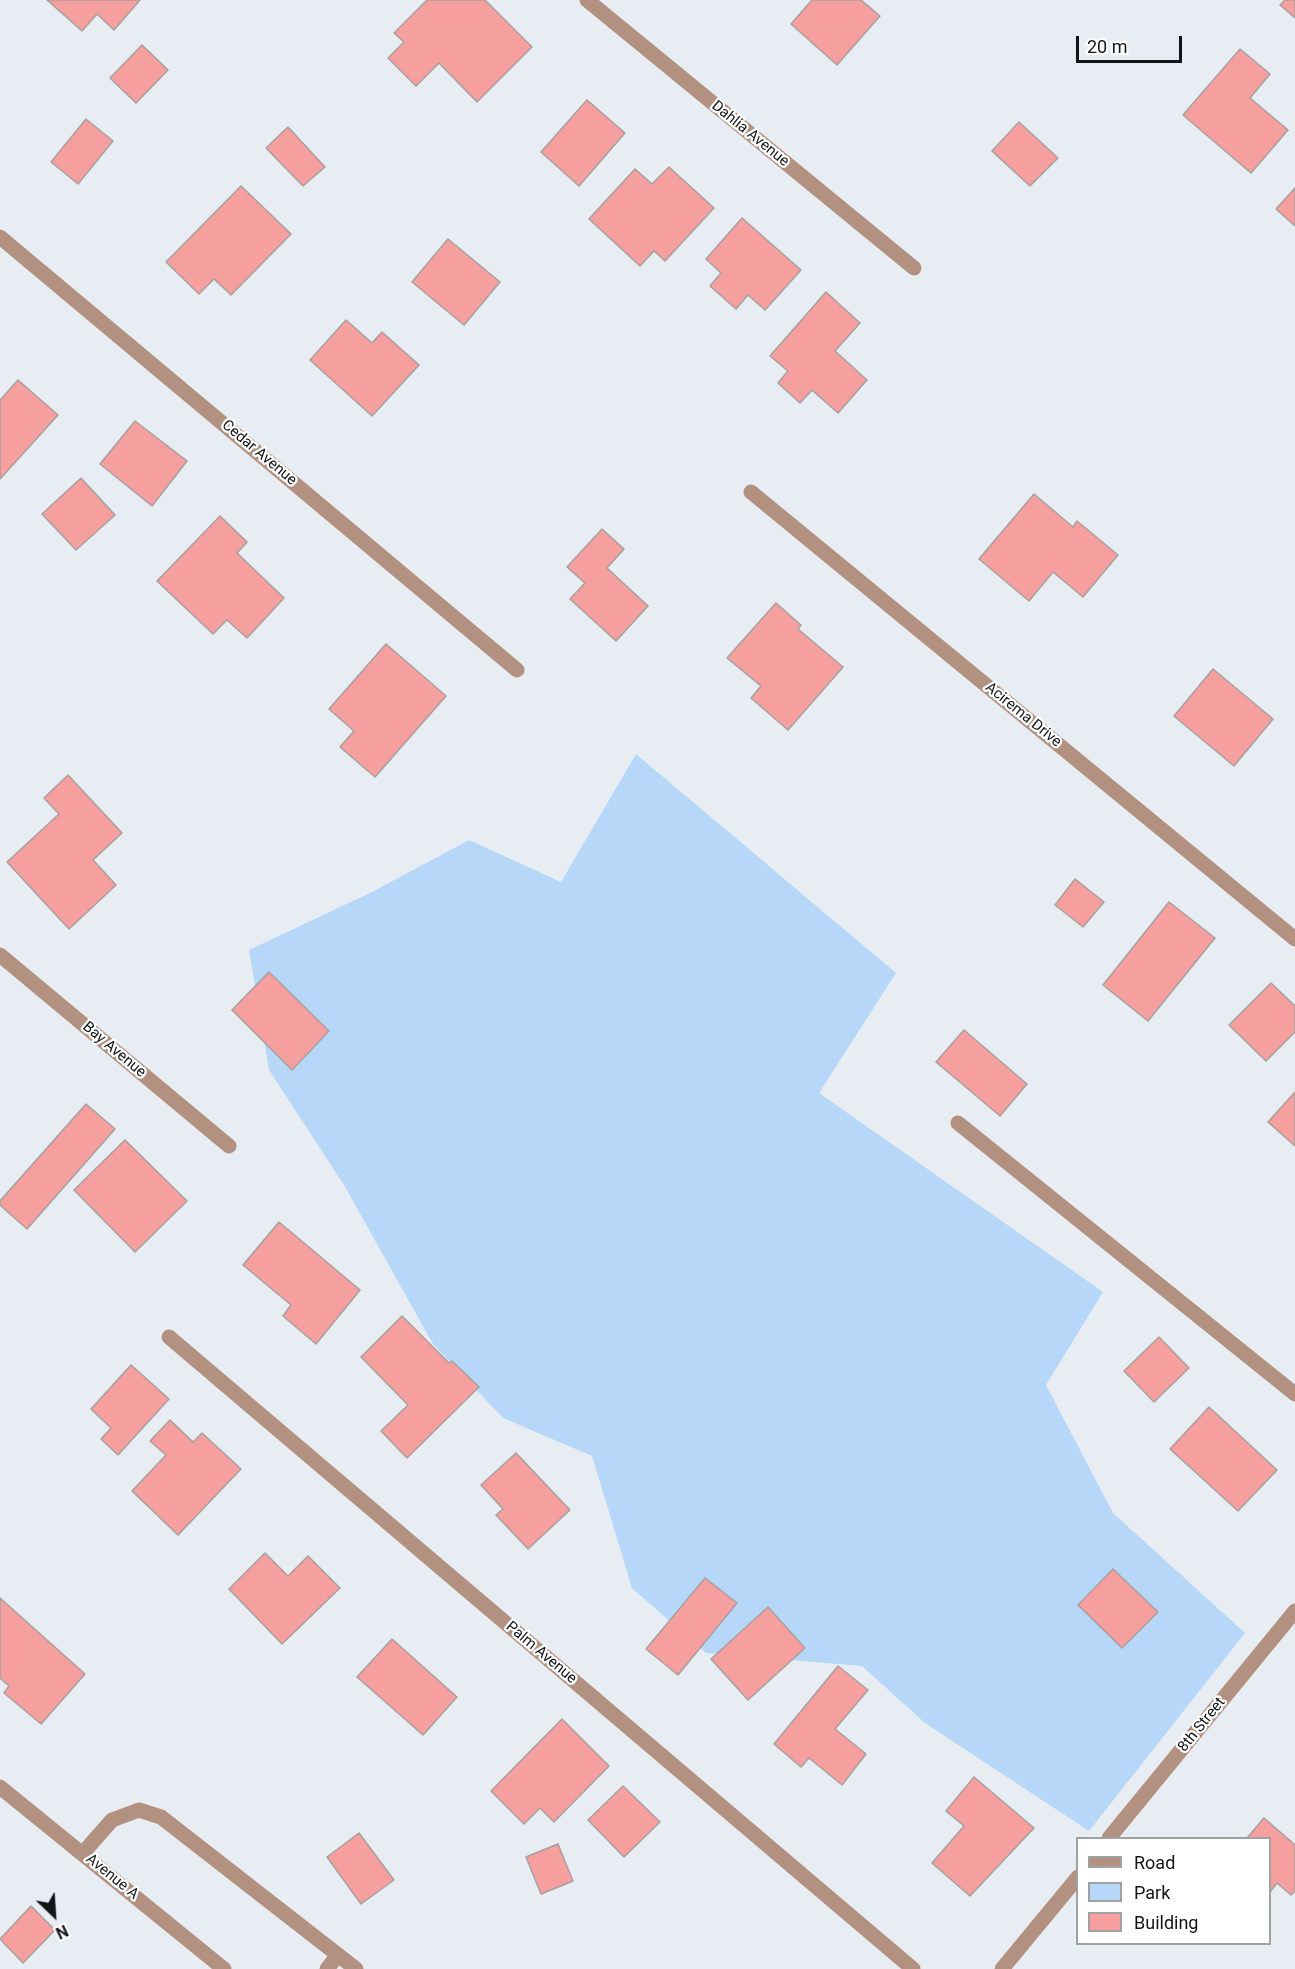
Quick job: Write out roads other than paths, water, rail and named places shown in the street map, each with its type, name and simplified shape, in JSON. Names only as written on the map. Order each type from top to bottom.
[{"type":"street","name":"Dahlia Avenue","points":[[587,0],[914,268]]},
{"type":"street","name":"Cedar Avenue","points":[[0,237],[517,670]]},
{"type":"street","name":"Acirema Drive","points":[[751,492],[1295,939]]},
{"type":"street","name":"Bay Avenue","points":[[0,955],[229,1146]]},
{"type":"street","points":[[957,1123],[1295,1394]]},
{"type":"street","name":"Palm Avenue","points":[[168,1337],[913,1969]]},
{"type":"street","name":"8th Street","points":[[1111,1837],[1294,1616]]},
{"type":"street","name":"Avenue A","points":[[0,1787],[224,1969]]},
{"type":"street","points":[[83,1853],[112,1820],[139,1810],[161,1817],[356,1969]]},
{"type":"street","points":[[1002,1969],[1076,1877]]},
{"type":"street","points":[[327,1969],[338,1955]]}]
